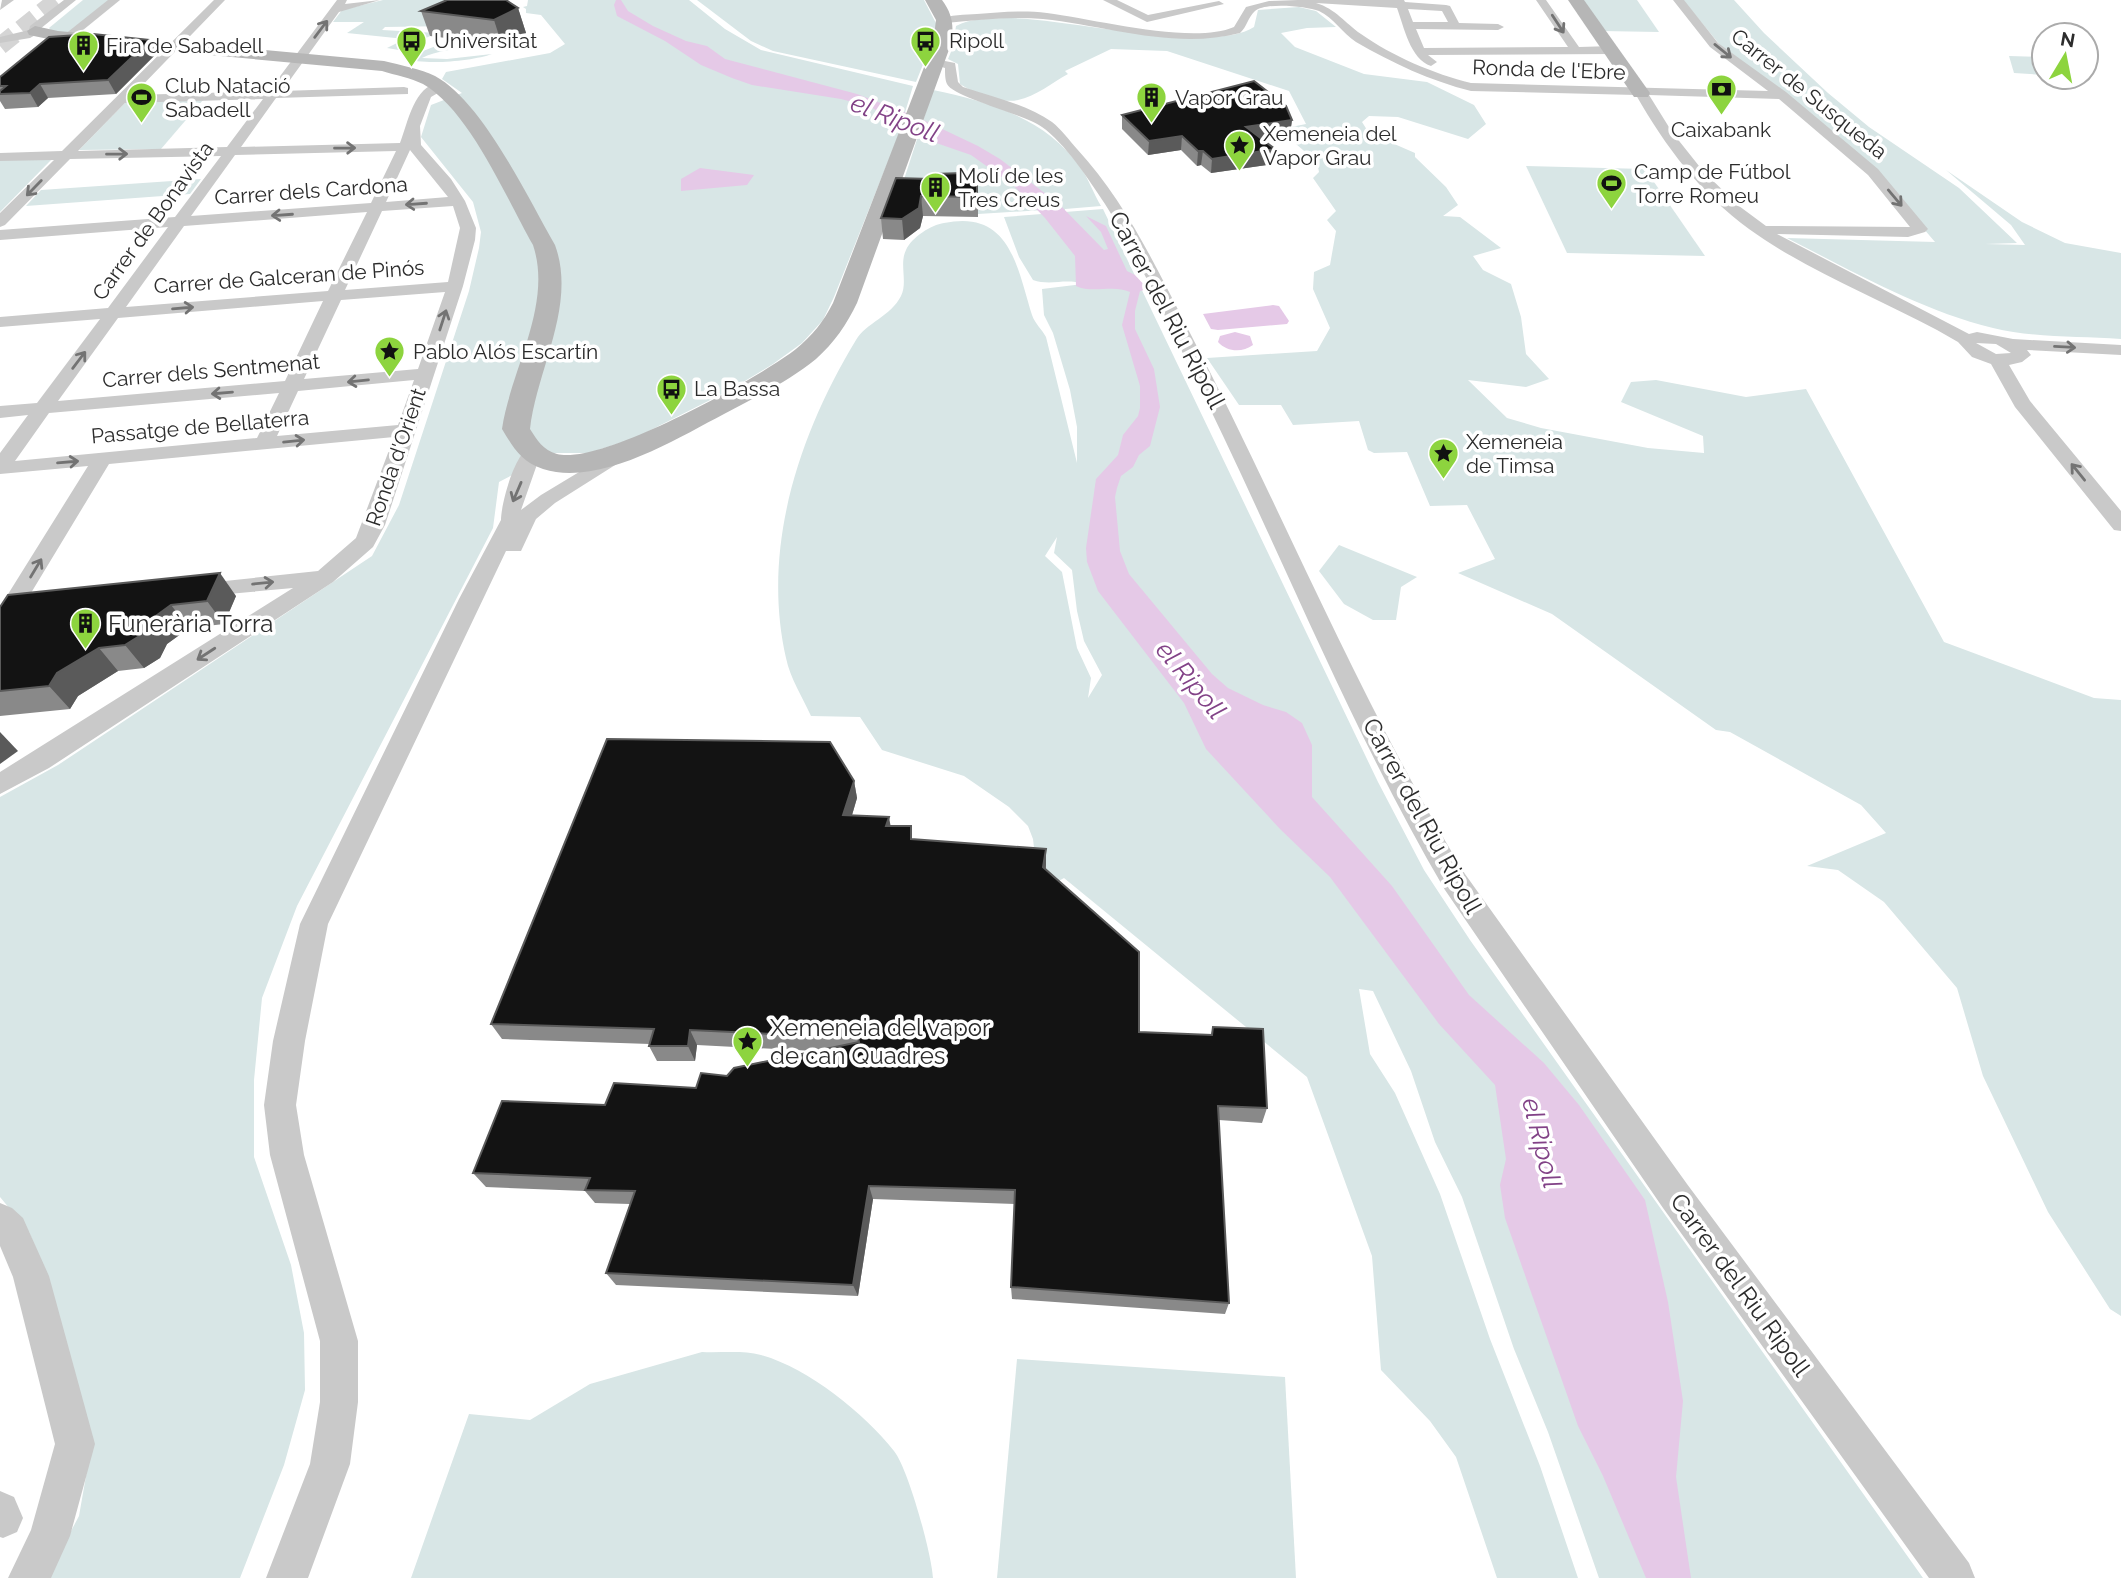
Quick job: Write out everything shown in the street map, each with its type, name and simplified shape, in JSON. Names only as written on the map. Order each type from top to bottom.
[{"type":"street","points":[[0,7],[9,0]]},
{"type":"street","points":[[3,52],[71,0]]},
{"type":"street","points":[[63,36],[115,0]]},
{"type":"street","points":[[0,222],[220,0]]},
{"type":"street","points":[[339,4],[375,0]]},
{"type":"street","points":[[427,688],[441,681],[455,660],[527,516],[621,455],[741,394],[791,364],[818,344],[835,322],[845,303],[942,44],[946,20],[941,8],[933,0]]},
{"type":"street","points":[[1108,0],[1147,19],[1219,4]]},
{"type":"street","points":[[1168,0],[1189,10]]},
{"type":"street","points":[[1314,0],[1401,3],[1451,17],[1495,22],[1512,49]]},
{"type":"street","points":[[1541,0],[1575,49]]},
{"type":"street","points":[[1576,0],[1658,122],[1690,163],[1739,214],[1764,231],[1967,340],[1988,337]]},
{"type":"street","name":"Carrer de Susqueda","points":[[1678,0],[1714,45],[1782,95],[1873,172],[1920,229],[1908,232],[1764,231]]},
{"type":"street","points":[[1005,6],[1028,2]]},
{"type":"street","name":"Ronda de l'Ebre","points":[[946,20],[1040,16],[1195,35],[1228,33],[1240,28],[1244,7],[1270,2],[1296,3],[1329,13],[1360,38],[1454,83],[1490,89],[1782,95]]},
{"type":"street","points":[[1401,3],[1424,58],[1490,89]]},
{"type":"street","name":"Carrer de Bonavista","points":[[0,468],[339,4]]},
{"type":"street","points":[[1060,6],[1093,24]]},
{"type":"street","points":[[1410,25],[1451,17]]},
{"type":"street","points":[[1138,30],[1147,19]]},
{"type":"street","points":[[0,30],[21,26],[32,31],[63,36],[363,63],[421,85],[467,112],[544,245],[550,262],[552,279],[548,304],[517,421],[520,441],[534,454],[572,464],[621,455]]},
{"type":"street","points":[[0,40],[32,31]]},
{"type":"street","points":[[1420,48],[1612,50]]},
{"type":"street","points":[[1544,49],[1553,68],[1570,91]]},
{"type":"street","points":[[1437,65],[1553,68]]},
{"type":"street","name":"Carrer del Riu Ripoll","points":[[933,67],[951,66],[952,83],[959,90],[1020,110],[1048,125],[1097,181],[1133,238],[1227,423],[1349,685],[1428,837],[1455,882],[1675,1196],[1954,1578]]},
{"type":"street","points":[[123,99],[272,96],[421,85]]},
{"type":"street","points":[[264,444],[401,153],[425,95],[421,85]]},
{"type":"street","name":"Ronda d'Orient","points":[[0,784],[325,577],[365,542],[374,525],[466,248],[468,228],[458,201],[440,174],[414,146],[413,124]]},
{"type":"street","points":[[0,157],[231,151],[401,153],[424,157]]},
{"type":"street","name":"Carrer dels Cardona","points":[[0,235],[458,201]]},
{"type":"street","name":"Carrer de Galceran de Pinós","points":[[0,322],[455,286]]},
{"type":"street","points":[[1930,320],[1988,337],[2004,352],[2022,403],[2121,525]]},
{"type":"street","points":[[1967,340],[1966,344],[1976,352],[2121,350]]},
{"type":"street","name":"Carrer dels Sentmenat","points":[[0,412],[425,374]]},
{"type":"street","name":"Passatge de Bellaterra","points":[[0,468],[405,430]]},
{"type":"street","points":[[534,454],[540,474],[534,510]]},
{"type":"street","points":[[287,1578],[330,1464],[339,1402],[339,1341],[287,1155],[280,1105],[289,1041],[314,924],[511,520],[511,506],[534,454]]},
{"type":"street","points":[[4,614],[102,459]]},
{"type":"street","points":[[177,592],[325,577]]},
{"type":"street","points":[[4,614],[39,605]]},
{"type":"street","points":[[0,1220],[11,1230],[31,1276],[75,1444],[50,1536],[29,1578]]},
{"type":"shaded area","points":[[83,0],[109,0],[70,33],[54,34],[49,28]]},
{"type":"shaded area","points":[[383,0],[473,0],[451,26],[385,27],[382,30],[437,33],[399,50],[387,48],[405,39],[347,33],[364,22],[333,22],[342,10]]},
{"type":"shaded area","points":[[528,0],[689,0],[725,29],[761,50],[913,86],[897,139],[834,297],[823,320],[802,343],[730,390],[635,438],[589,453],[554,453],[499,482],[493,528],[297,906],[262,998],[254,1080],[254,1157],[291,1265],[304,1333],[305,1390],[284,1465],[240,1578],[46,1578],[79,1516],[89,1459],[42,1263],[29,1232],[0,1197],[0,797],[58,765],[372,556],[399,505],[469,291],[481,232],[473,202],[421,137],[431,105],[462,93],[442,79],[446,72],[550,53],[565,44],[541,15],[526,13],[523,7],[527,6]]},
{"type":"shaded area","points":[[697,0],[924,0],[938,27],[916,82],[773,51],[751,41]]},
{"type":"shaded area","points":[[1580,0],[1637,0],[1659,32],[1601,31]]},
{"type":"shaded area","points":[[1683,0],[1734,0],[1764,33],[1828,93],[1869,127],[1959,188],[2017,243],[1985,244],[2025,245],[2011,225],[1946,170],[2022,222],[2065,243],[2121,253],[2121,339],[2024,334],[1966,320],[1913,301],[1787,238],[1935,242],[1876,173],[1725,51]]},
{"type":"shaded area","points":[[1299,7],[1316,11],[1336,27],[1307,28],[1281,33],[1295,47],[1364,74],[1427,82],[1474,105],[1486,124],[1468,139],[1398,117],[1369,116],[1362,122],[1369,133],[1415,153],[1415,157],[1446,187],[1458,205],[1443,216],[1460,217],[1501,248],[1473,256],[1483,270],[1511,284],[1521,317],[1526,354],[1549,379],[1526,387],[1468,380],[1507,418],[1541,428],[1648,448],[1704,453],[1703,436],[1621,402],[1631,382],[1656,380],[1746,397],[1806,389],[1944,642],[2094,698],[2121,700],[2121,1316],[2110,1309],[2048,1212],[1983,1076],[1957,988],[1884,902],[1838,870],[1807,866],[1886,833],[1861,805],[1730,732],[1716,730],[1552,614],[1458,573],[1495,559],[1467,505],[1430,506],[1407,452],[1374,453],[1368,450],[1359,421],[1293,425],[1281,405],[1239,405],[1207,358],[1317,351],[1330,328],[1313,289],[1314,272],[1330,265],[1336,231],[1327,220],[1336,211],[1313,178],[1319,172],[1317,162],[1296,144],[1291,127],[1306,124],[1289,91],[1167,51],[1111,49],[1065,71],[1068,74],[1031,96],[1011,101],[980,94],[960,84],[958,64],[948,59],[958,35],[955,32],[956,26],[973,20],[1030,19],[1135,33],[1206,37],[1234,35],[1254,27],[1258,10]]},
{"type":"shaded area","points":[[454,39],[507,45],[514,42],[510,41],[526,41],[526,44],[510,50],[451,50],[422,58],[447,59],[492,54],[461,60],[424,62],[405,58]]},
{"type":"shaded area","points":[[2009,56],[2030,57],[2030,74],[2014,73]]},
{"type":"shaded area","points":[[933,90],[975,100],[1033,124],[1051,136],[1080,167],[1101,206],[1065,209],[1065,212],[1103,209],[1378,782],[1424,870],[1470,940],[1923,1578],[1599,1578],[1548,1432],[1514,1349],[1462,1197],[1435,1142],[1411,1071],[1373,991],[1359,989],[1370,1054],[1395,1093],[1440,1194],[1490,1339],[1540,1466],[1578,1578],[1497,1578],[1456,1457],[1430,1421],[1381,1370],[1372,1256],[1307,1077],[1064,878],[1048,887],[1036,865],[1033,839],[1028,826],[1009,807],[964,776],[882,750],[860,717],[811,716],[788,665],[779,617],[778,575],[790,493],[802,453],[836,376],[860,334],[897,303],[904,285],[904,255],[909,245],[922,232],[939,224],[966,221],[983,225],[997,233],[1007,246],[1015,261],[1033,318],[1046,337],[1077,463],[1077,427],[1070,390],[1053,333],[1044,315],[1042,289],[1083,284],[1033,280],[1019,257],[1004,217],[1042,214],[1043,210],[978,214],[898,198]],"holes":[[[1057,537],[1054,553],[1072,570],[1084,641],[1102,675],[1088,698],[1091,678],[1077,648],[1062,572],[1045,556]]]},
{"type":"shaded area","name":"Club Natació Sabadell","points":[[203,100],[161,149],[79,150],[126,102]]},
{"type":"shaded area","points":[[52,159],[0,212],[0,160]]},
{"type":"shaded area","name":"Camp de Fútbol Torre Romeu","points":[[1526,166],[1645,169],[1705,256],[1567,253]]},
{"type":"shaded area","name":"Club Natació Sabadell","points":[[201,179],[190,194],[26,206],[41,190]]},
{"type":"shaded area","points":[[1339,545],[1417,577],[1401,587],[1396,620],[1373,620],[1344,604],[1319,571]]},
{"type":"shaded area","points":[[702,1352],[747,1353],[779,1361],[834,1394],[882,1436],[900,1460],[906,1475],[924,1532],[933,1578],[411,1578],[469,1414],[530,1420],[590,1384]]},
{"type":"shaded area","points":[[1017,1359],[1285,1377],[1296,1578],[997,1578]]},
{"type":"water","name":"el Ripoll","points":[[616,0],[621,0],[628,11],[653,26],[686,41],[707,46],[725,59],[857,94],[917,117],[978,146],[1000,159],[1059,204],[1104,250],[1108,249],[1101,232],[1086,216],[1106,226],[1127,271],[1135,275],[1148,289],[1140,291],[1135,311],[1135,329],[1154,369],[1160,407],[1150,446],[1139,455],[1133,467],[1121,476],[1115,497],[1120,551],[1129,574],[1212,674],[1228,688],[1263,705],[1286,712],[1302,723],[1312,745],[1312,797],[1392,886],[1469,995],[1544,1063],[1579,1105],[1645,1200],[1668,1302],[1683,1401],[1676,1477],[1691,1578],[1646,1578],[1603,1476],[1578,1426],[1505,1218],[1500,1185],[1506,1159],[1495,1085],[1439,1024],[1330,877],[1280,829],[1206,749],[1184,703],[1098,591],[1087,562],[1086,548],[1096,479],[1118,455],[1123,435],[1138,416],[1140,408],[1140,386],[1122,325],[1130,292],[1076,286],[1075,256],[1045,218],[1013,185],[971,155],[916,136],[871,107],[841,99],[752,85],[701,65],[665,41],[617,16],[614,5]]},
{"type":"water","points":[[700,168],[754,175],[747,185],[681,191],[681,179]]},
{"type":"water","points":[[1279,306],[1289,321],[1287,324],[1218,330],[1211,329],[1203,314]]},
{"type":"water","points":[[1235,332],[1250,336],[1253,345],[1235,350],[1218,342],[1220,336]]},
{"type":"building","points":[[447,0],[506,0],[518,8],[494,20],[421,11]]},
{"type":"building","points":[[93,34],[150,40],[108,80],[40,84],[30,93],[0,94],[6,86],[0,86],[0,77],[49,37]]},
{"type":"building","points":[[1254,81],[1286,106],[1292,120],[1246,127],[1275,149],[1212,159],[1203,151],[1198,151],[1182,136],[1149,141],[1122,115]]},
{"type":"building","points":[[964,173],[977,178],[977,197],[921,196],[919,208],[902,219],[881,218],[896,178],[931,179],[933,174]]},
{"type":"building","points":[[220,573],[207,601],[171,605],[149,621],[141,635],[125,645],[99,648],[57,673],[49,686],[0,691],[0,607],[8,595]]},
{"type":"building","points":[[607,739],[830,742],[854,781],[843,815],[889,817],[886,826],[911,826],[911,839],[1046,849],[1043,867],[1139,952],[1139,1032],[1212,1035],[1213,1027],[1263,1029],[1267,1108],[1218,1106],[1229,1303],[1011,1287],[1015,1190],[869,1186],[853,1285],[606,1273],[635,1191],[585,1190],[590,1178],[473,1173],[502,1101],[605,1105],[614,1083],[696,1088],[701,1073],[727,1076],[734,1068],[859,1042],[858,1038],[690,1030],[688,1046],[649,1046],[654,1029],[491,1024]]},
{"type":"tunnel","points":[[0,46],[57,0]]},
{"type":"place","name":"Universitat","points":[[411,68]]},
{"type":"place","name":"Ripoll","points":[[926,68]]},
{"type":"place","name":"Fira de Sabadell","points":[[83,73]]},
{"type":"place","name":"Caixabank","points":[[1721,117]]},
{"type":"place","name":"Club Natació Sabadell","points":[[142,125]]},
{"type":"place","name":"Vapor Grau","points":[[1152,125]]},
{"type":"place","name":"Xemeneia del Vapor Grau","points":[[1240,173]]},
{"type":"place","name":"Camp de Fútbol Torre Romeu","points":[[1611,211]]},
{"type":"place","name":"Molí de les Tres Creus","points":[[935,215]]},
{"type":"place","name":"Pablo Alós Escartín","points":[[390,379]]},
{"type":"place","name":"La Bassa","points":[[671,416]]},
{"type":"place","name":"Xemeneia de Timsa","points":[[1443,481]]},
{"type":"place","name":"Funerària Torra","points":[[85,651]]},
{"type":"place","name":"Xemeneia del vapor de can Quadres","points":[[747,1069]]}]
